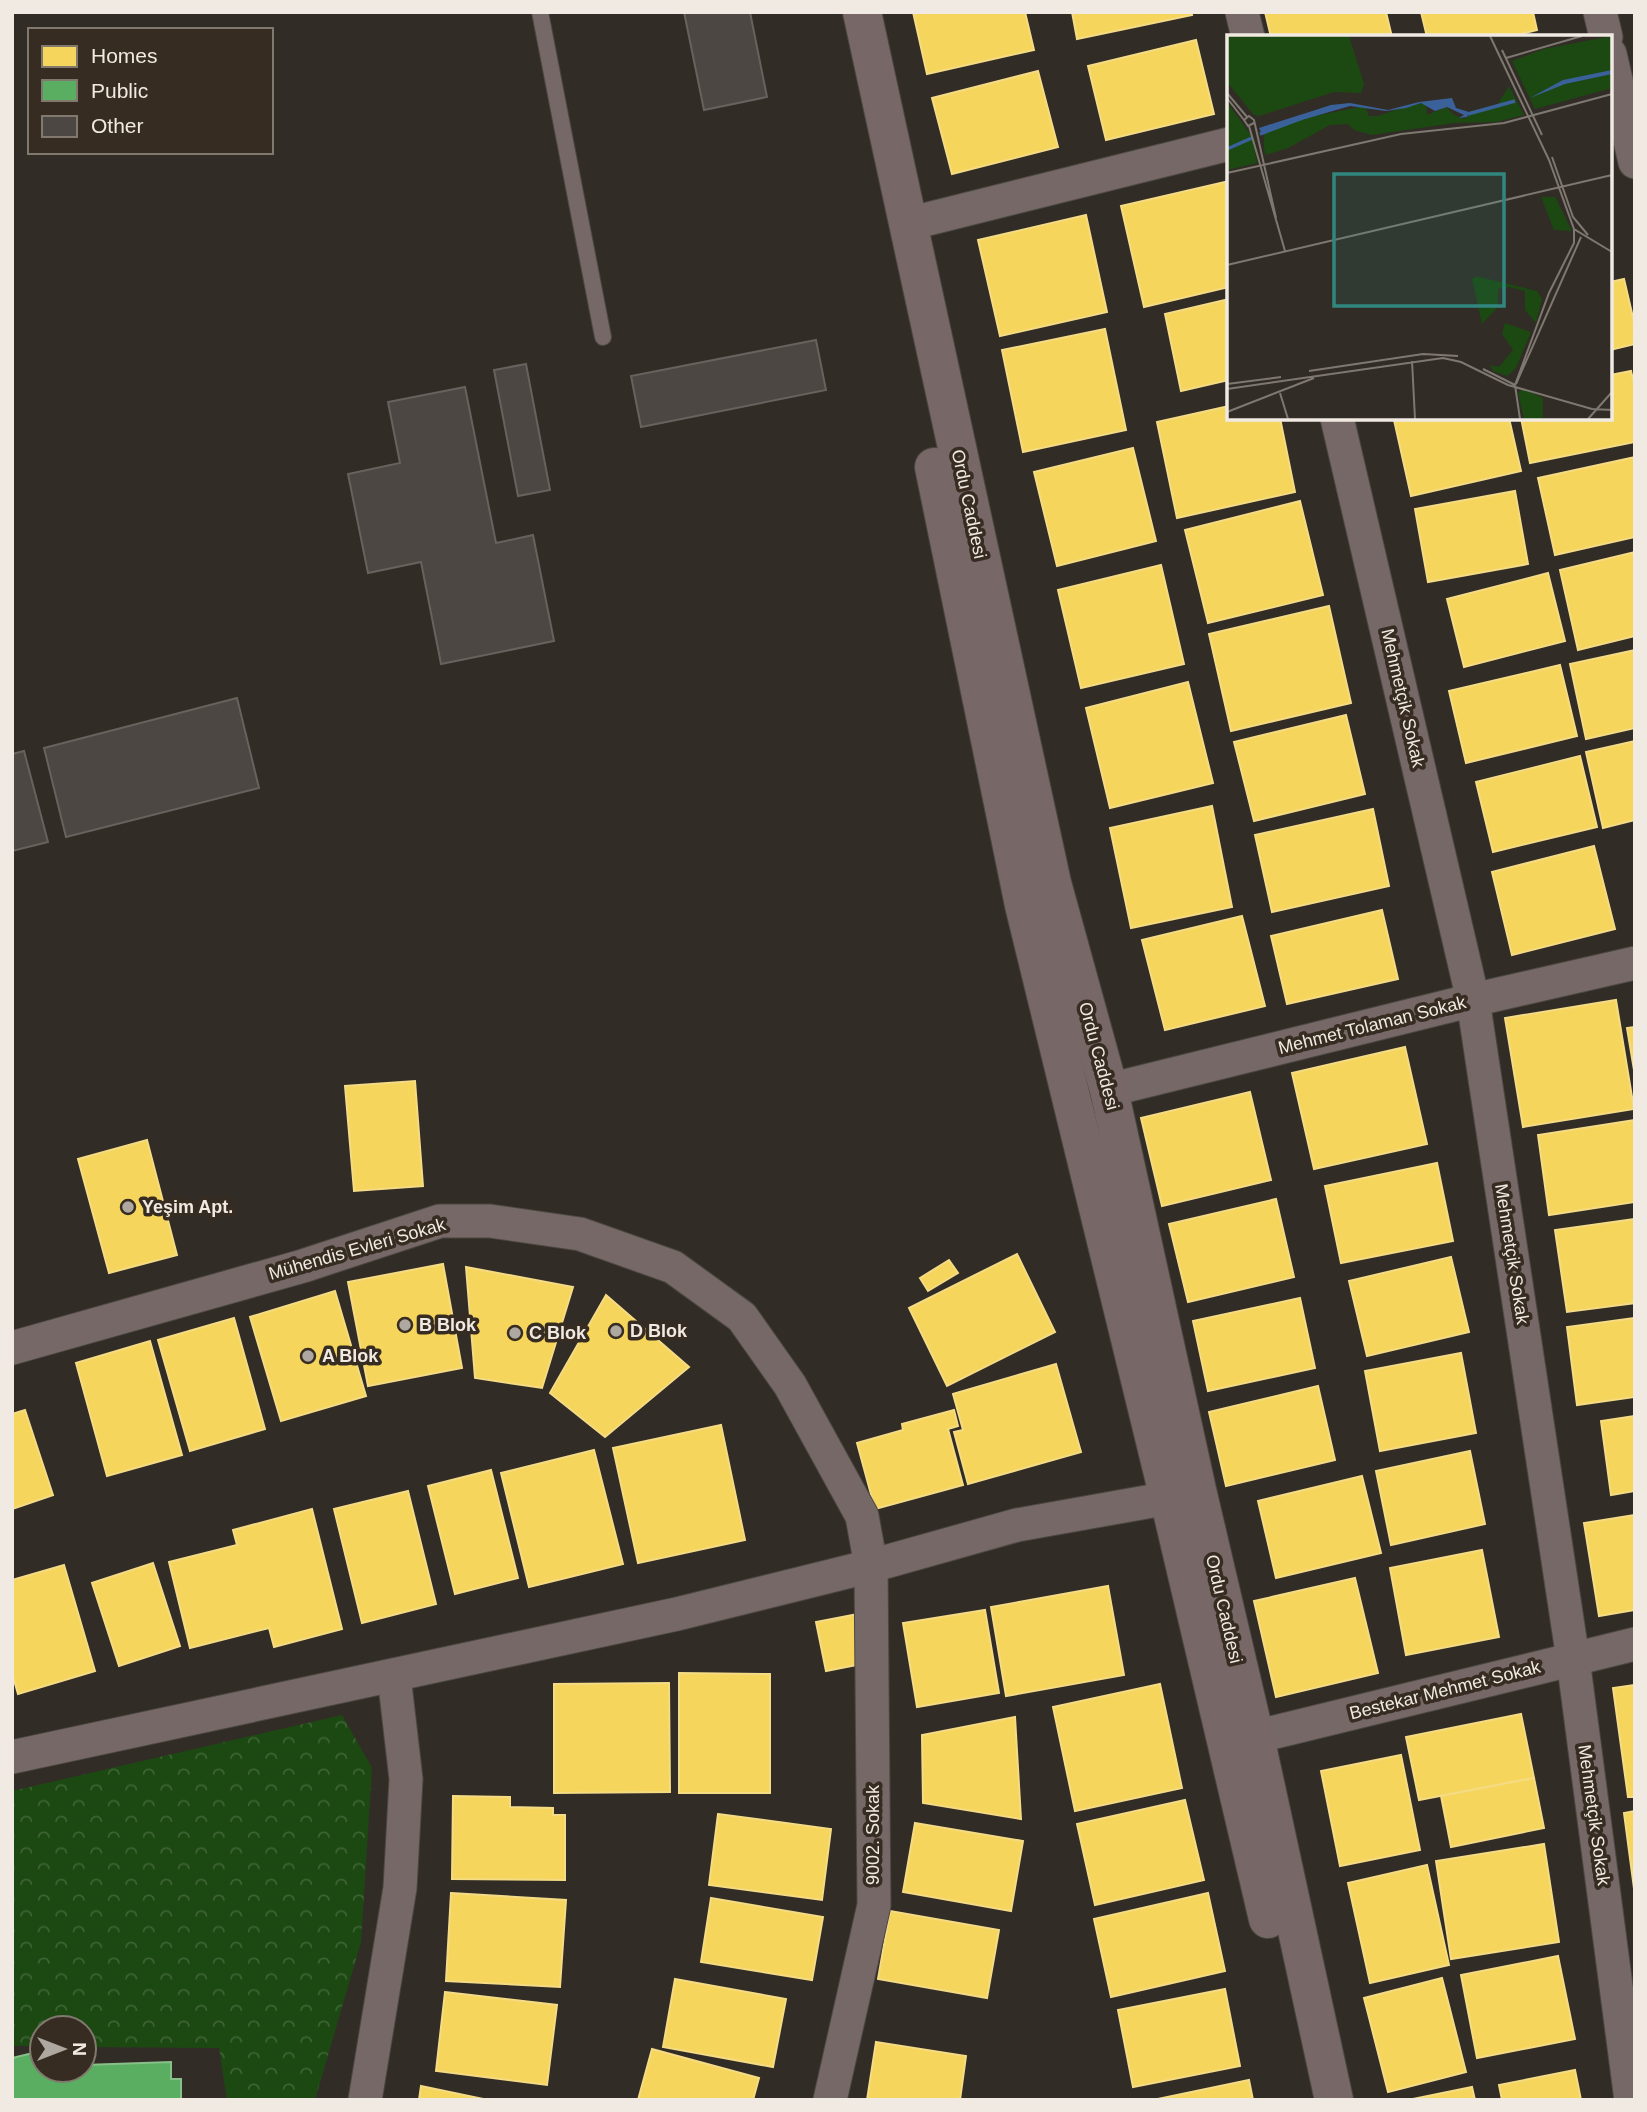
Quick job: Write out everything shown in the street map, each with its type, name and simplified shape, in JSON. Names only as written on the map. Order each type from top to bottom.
[{"type":"main road","name":"Ordu Caddesi","points":[[841,12],[1024,905],[1183,1494],[1255,1737],[1334,2100]]},
{"type":"main road","name":"Ordu Caddesi","points":[[862,12],[1052,883],[1109,1090],[1183,1494],[1310,2100]]},
{"type":"street","points":[[1242,12],[1248,35]]},
{"type":"street","points":[[1600,12],[1606,35]]},
{"type":"street","points":[[1612,52],[1635,46]]},
{"type":"street","points":[[1612,62],[1635,162]]},
{"type":"street","points":[[908,224],[1227,144]]},
{"type":"street","name":"Mehmetçik Sokak","points":[[1337,420],[1473,1000],[1573,1659],[1631,2100]]},
{"type":"street","name":"Mehmet Tolaman Sokak","points":[[1109,1090],[1635,963]]},
{"type":"street","name":"Mühendis Evleri Sokak","points":[[12,1348],[303,1266],[440,1221],[490,1221],[580,1234],[673,1267],[742,1317],[790,1385],[862,1516],[871,1566]]},
{"type":"street","points":[[12,1757],[677,1614],[871,1566],[1017,1525],[1183,1494]]},
{"type":"street","name":"9002. Sokak","points":[[830,2100],[874,1905],[871,1566]]},
{"type":"street","name":"Bestekar Mehmet Sokak","points":[[1255,1737],[1635,1644]]},
{"type":"street","points":[[365,2100],[400,1888],[406,1779],[394,1676]]},
{"type":"lane","points":[[540,12],[603,337]]},
{"type":"green space","points":[[342,1715],[372,1768],[361,1942],[315,2100],[227,2100],[219,2048],[98,2047],[98,2014],[28,2014],[28,2046],[12,2046],[12,1791]]},
{"type":"building: Homes","points":[[913,12],[1025,12],[1034,50],[927,74]]},
{"type":"building: Homes","points":[[1072,12],[1191,12],[1192,15],[1077,39]]},
{"type":"building: Homes","points":[[1265,12],[1386,12],[1392,35],[1271,35]]},
{"type":"building: Homes","points":[[1421,12],[1533,12],[1537,30],[1516,35],[1427,35]]},
{"type":"building: Homes","points":[[1196,40],[1214,114],[1106,140],[1088,66]]},
{"type":"building: Homes","points":[[1038,71],[1058,147],[952,174],[932,98]]},
{"type":"building: Homes","points":[[1227,181],[1227,287],[1144,307],[1121,206]]},
{"type":"building: Homes","points":[[1086,215],[1107,312],[1000,336],[978,240]]},
{"type":"building: Homes","points":[[1624,279],[1635,326],[1635,344],[1612,350],[1612,282]]},
{"type":"building: Homes","points":[[1227,299],[1227,380],[1181,391],[1165,314]]},
{"type":"building: Homes","points":[[1105,329],[1126,430],[1023,452],[1002,350]]},
{"type":"building: Homes","points":[[1631,371],[1635,388],[1635,442],[1530,463],[1521,420],[1612,420],[1612,375]]},
{"type":"building: Homes","points":[[1227,406],[1227,420],[1280,420],[1295,492],[1177,518],[1157,422]]},
{"type":"building: Homes","points":[[1394,420],[1509,420],[1521,471],[1411,496]]},
{"type":"building: Homes","points":[[1133,448],[1156,541],[1057,566],[1034,472]]},
{"type":"building: Homes","points":[[1635,457],[1635,537],[1555,555],[1538,478]]},
{"type":"building: Homes","points":[[1515,491],[1528,564],[1428,582],[1415,509]]},
{"type":"building: Homes","points":[[1300,501],[1323,595],[1208,623],[1185,530]]},
{"type":"building: Homes","points":[[1635,552],[1635,636],[1578,650],[1560,570]]},
{"type":"building: Homes","points":[[1161,565],[1184,664],[1081,688],[1058,590]]},
{"type":"building: Homes","points":[[1548,573],[1565,641],[1464,667],[1447,599]]},
{"type":"building: Homes","points":[[1329,606],[1351,703],[1231,731],[1209,634]]},
{"type":"building: Homes","points":[[1635,650],[1635,728],[1586,739],[1570,664]]},
{"type":"building: Homes","points":[[1560,665],[1577,736],[1466,763],[1449,691]]},
{"type":"building: Homes","points":[[1188,682],[1213,783],[1110,808],[1086,708]]},
{"type":"building: Homes","points":[[1346,715],[1365,794],[1254,821],[1234,742]]},
{"type":"building: Homes","points":[[1635,741],[1635,820],[1603,828],[1586,752]]},
{"type":"building: Homes","points":[[1580,756],[1597,827],[1493,852],[1476,782]]},
{"type":"building: Homes","points":[[1212,806],[1232,907],[1131,928],[1110,828]]},
{"type":"building: Homes","points":[[1373,809],[1389,886],[1272,912],[1255,835]]},
{"type":"building: Homes","points":[[1594,846],[1615,929],[1512,955],[1492,872]]},
{"type":"building: Homes","points":[[1382,910],[1398,979],[1287,1004],[1271,936]]},
{"type":"building: Homes","points":[[1242,916],[1265,1006],[1165,1030],[1142,940]]},
{"type":"building: Homes","points":[[1616,1000],[1634,1109],[1523,1127],[1505,1018]]},
{"type":"building: Homes","points":[[1635,1027],[1635,1076],[1627,1028]]},
{"type":"building: Homes","points":[[1405,1047],[1427,1144],[1314,1169],[1292,1073]]},
{"type":"building: Homes","points":[[415,1081],[423,1186],[354,1191],[345,1086]]},
{"type":"building: Homes","points":[[1250,1092],[1271,1180],[1162,1206],[1141,1118]]},
{"type":"building: Homes","points":[[1635,1120],[1635,1202],[1549,1215],[1538,1135]]},
{"type":"building: Homes","name":"Yeşim Apt.","points":[[147,1140],[177,1255],[109,1273],[78,1159]]},
{"type":"building: Homes","points":[[1437,1163],[1453,1241],[1341,1263],[1325,1186]]},
{"type":"building: Homes","points":[[1276,1199],[1294,1277],[1188,1302],[1169,1224]]},
{"type":"building: Homes","points":[[1635,1219],[1635,1303],[1567,1312],[1555,1230]]},
{"type":"building: Homes","points":[[1017,1254],[1055,1332],[947,1386],[909,1308]]},
{"type":"building: Homes","points":[[1451,1257],[1469,1332],[1367,1356],[1349,1281]]},
{"type":"building: Homes","points":[[949,1260],[958,1273],[928,1291],[920,1278]]},
{"type":"building: Homes","name":"B Blok","points":[[443,1264],[462,1368],[368,1386],[348,1282]]},
{"type":"building: Homes","name":"C Blok","points":[[466,1267],[573,1287],[542,1388],[475,1378]]},
{"type":"building: Homes","name":"A Blok","points":[[335,1291],[366,1396],[281,1421],[250,1317]]},
{"type":"building: Homes","name":"D Blok","points":[[606,1295],[689,1367],[605,1437],[550,1393]]},
{"type":"building: Homes","points":[[1300,1298],[1315,1368],[1208,1391],[1193,1321]]},
{"type":"building: Homes","points":[[234,1318],[265,1429],[190,1451],[158,1340]]},
{"type":"building: Homes","points":[[1635,1318],[1635,1397],[1577,1405],[1567,1327]]},
{"type":"building: Homes","points":[[150,1341],[182,1455],[107,1476],[76,1363]]},
{"type":"building: Homes","points":[[1461,1353],[1476,1433],[1380,1451],[1365,1371]]},
{"type":"building: Homes","points":[[1056,1364],[1081,1452],[968,1484],[954,1432],[963,1430],[953,1394]]},
{"type":"building: Homes","points":[[1318,1386],[1335,1460],[1226,1486],[1209,1412]]},
{"type":"building: Homes","points":[[25,1410],[53,1495],[12,1509],[12,1414]]},
{"type":"building: Homes","points":[[954,1410],[958,1426],[948,1429],[963,1485],[875,1509],[857,1443],[903,1430],[902,1424]]},
{"type":"building: Homes","points":[[1635,1416],[1635,1491],[1611,1495],[1601,1421]]},
{"type":"building: Homes","points":[[721,1425],[745,1540],[638,1563],[613,1448]]},
{"type":"building: Homes","points":[[594,1450],[623,1564],[529,1587],[501,1473]]},
{"type":"building: Homes","points":[[1470,1451],[1485,1524],[1391,1545],[1376,1471]]},
{"type":"building: Homes","points":[[491,1470],[518,1578],[455,1594],[428,1486]]},
{"type":"building: Homes","points":[[1362,1476],[1381,1553],[1276,1578],[1258,1501]]},
{"type":"building: Homes","points":[[408,1491],[436,1604],[362,1623],[334,1509]]},
{"type":"building: Homes","points":[[312,1509],[342,1629],[274,1647],[269,1628],[190,1648],[169,1562],[237,1545],[233,1530]]},
{"type":"building: Homes","points":[[1635,1515],[1635,1610],[1599,1616],[1584,1523]]},
{"type":"building: Homes","points":[[1482,1550],[1499,1637],[1406,1655],[1390,1568]]},
{"type":"building: Homes","points":[[153,1563],[180,1646],[119,1666],[92,1583]]},
{"type":"building: Homes","points":[[64,1565],[95,1671],[18,1694],[12,1673],[12,1580]]},
{"type":"building: Homes","points":[[1355,1578],[1378,1673],[1276,1697],[1254,1601]]},
{"type":"building: Homes","points":[[1108,1586],[1124,1675],[1006,1696],[991,1607]]},
{"type":"building: Homes","points":[[985,1610],[999,1693],[917,1707],[903,1623]]},
{"type":"building: Homes","points":[[858,1614],[867,1663],[826,1671],[816,1622]]},
{"type":"building: Homes","points":[[679,1673],[770,1674],[770,1793],[679,1793]]},
{"type":"building: Homes","points":[[669,1683],[670,1792],[554,1793],[554,1684]]},
{"type":"building: Homes","points":[[1160,1684],[1182,1788],[1075,1811],[1053,1707]]},
{"type":"building: Homes","points":[[1635,1685],[1635,1797],[1628,1797],[1613,1688]]},
{"type":"building: Homes","points":[[1521,1714],[1534,1778],[1419,1800],[1406,1737]]},
{"type":"building: Homes","points":[[1015,1717],[1021,1819],[923,1803],[922,1735]]},
{"type":"building: Homes","points":[[1401,1755],[1420,1850],[1340,1866],[1321,1771]]},
{"type":"building: Homes","points":[[1534,1778],[1544,1828],[1451,1847],[1441,1796]]},
{"type":"building: Homes","points":[[453,1796],[510,1797],[510,1807],[553,1808],[553,1815],[565,1815],[565,1880],[452,1879]]},
{"type":"building: Homes","points":[[1185,1800],[1204,1880],[1095,1905],[1077,1824]]},
{"type":"building: Homes","points":[[1635,1811],[1635,1896],[1624,1813]]},
{"type":"building: Homes","points":[[718,1814],[831,1829],[822,1900],[709,1885]]},
{"type":"building: Homes","points":[[915,1823],[1023,1841],[1011,1911],[903,1892]]},
{"type":"building: Homes","points":[[1544,1844],[1559,1942],[1451,1959],[1436,1861]]},
{"type":"building: Homes","points":[[1427,1865],[1449,1965],[1370,1983],[1348,1883]]},
{"type":"building: Homes","points":[[451,1893],[566,1900],[560,1987],[446,1981]]},
{"type":"building: Homes","points":[[1208,1893],[1225,1971],[1111,1997],[1094,1919]]},
{"type":"building: Homes","points":[[711,1898],[823,1917],[812,1980],[701,1962]]},
{"type":"building: Homes","points":[[890,1911],[999,1930],[987,1998],[878,1979]]},
{"type":"building: Homes","points":[[1558,1956],[1575,2039],[1477,2058],[1461,1975]]},
{"type":"building: Homes","points":[[1442,1978],[1466,2072],[1388,2092],[1364,1998]]},
{"type":"building: Homes","points":[[675,1979],[786,1999],[773,2067],[663,2047]]},
{"type":"building: Homes","points":[[1225,1989],[1240,2066],[1133,2087],[1118,2010]]},
{"type":"building: Homes","points":[[445,1992],[557,2005],[547,2085],[436,2071]]},
{"type":"building: Homes","points":[[876,2042],[966,2056],[960,2100],[867,2100]]},
{"type":"building: Homes","points":[[652,2049],[759,2078],[753,2100],[638,2100]]},
{"type":"building: Homes","points":[[1575,2070],[1581,2100],[1502,2100],[1499,2085]]},
{"type":"building: Homes","points":[[1249,2080],[1253,2100],[1153,2100]]},
{"type":"building: Homes","points":[[421,2086],[488,2100],[419,2100]]},
{"type":"building: Homes","points":[[1472,2087],[1475,2100],[1408,2100]]},
{"type":"building: Public","points":[[28,2054],[28,2084],[98,2084],[98,2065],[171,2062],[171,2079],[181,2079],[181,2100],[12,2100],[12,2058]]},
{"type":"building: Other","points":[[684,12],[750,12],[767,97],[704,110]]},
{"type":"building: Other","points":[[816,340],[826,390],[641,427],[631,376]]},
{"type":"building: Other","points":[[526,364],[550,490],[518,496],[494,370]]},
{"type":"building: Other","points":[[465,387],[496,543],[533,535],[554,641],[441,664],[421,562],[368,573],[348,474],[400,463],[388,402]]},
{"type":"building: Other","points":[[237,698],[259,788],[66,837],[44,748]]},
{"type":"building: Other","points":[[24,751],[48,842],[12,851],[12,754]]},
{"type":"place","name":"Yeşim Apt.","points":[[128,1207]]},
{"type":"place","name":"B Blok","points":[[405,1325]]},
{"type":"place","name":"D Blok","points":[[616,1331]]},
{"type":"place","name":"C Blok","points":[[515,1333]]},
{"type":"place","name":"A Blok","points":[[308,1356]]}]
